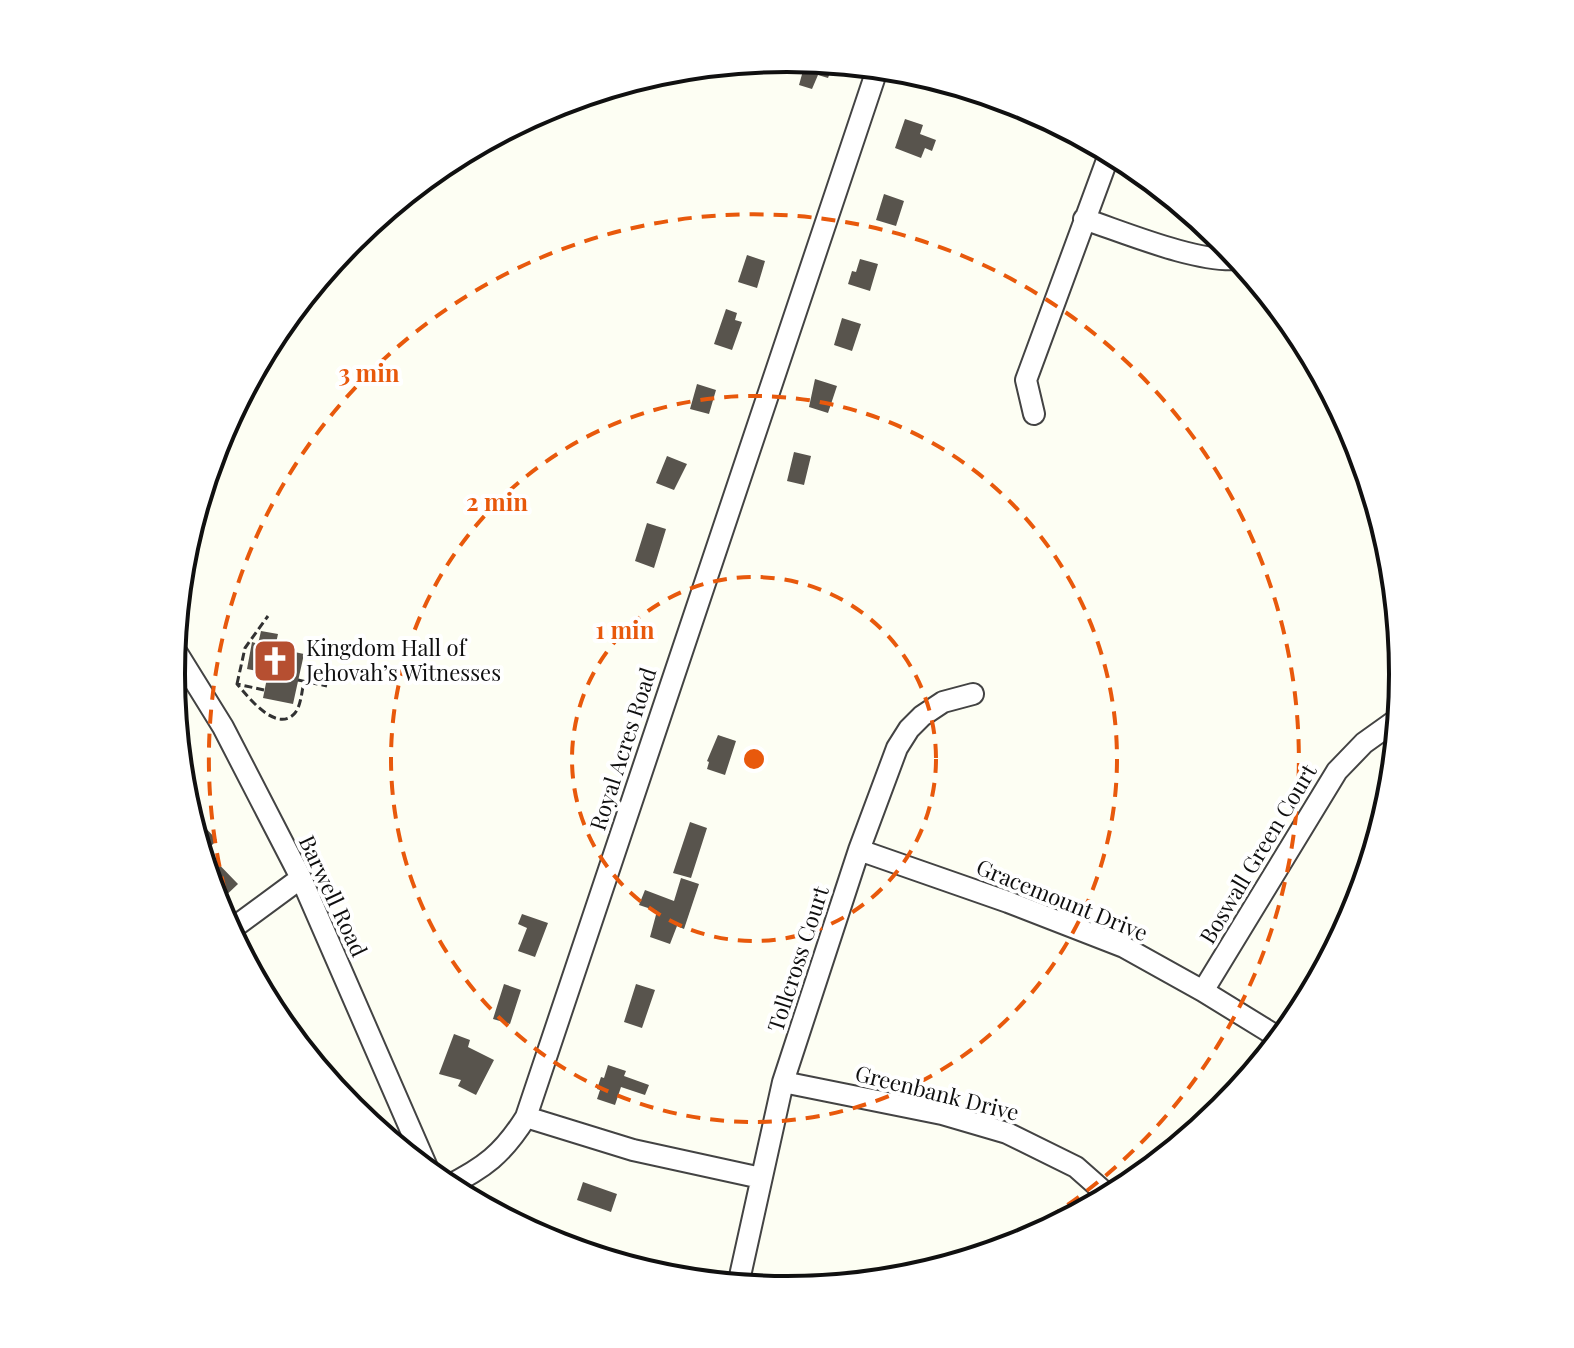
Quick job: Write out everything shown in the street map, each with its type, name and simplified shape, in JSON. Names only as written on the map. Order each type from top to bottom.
[{"type":"street","name":"Royal Acres Road","points":[[460,1179],[491,1161],[511,1140],[526,1117],[874,79]]},
{"type":"street","points":[[1034,414],[1026,380],[1105,164]]},
{"type":"street","points":[[1084,219],[1188,252],[1223,259]]},
{"type":"street","name":"Barwell Road","points":[[185,666],[223,727],[301,878],[420,1151]]},
{"type":"street","name":"Tollcross Court","points":[[740,1274],[783,1082],[859,850],[897,748],[922,716],[943,702],[973,694]]},
{"type":"street","name":"Boswall Green Court","points":[[1203,991],[1337,771],[1364,743],[1387,727]]},
{"type":"street","name":"Gracemount Drive","points":[[859,850],[1124,947],[1270,1032]]},
{"type":"street","points":[[240,923],[301,878]]},
{"type":"street","name":"Greenbank Drive","points":[[783,1082],[942,1114],[1007,1133],[1076,1167],[1100,1188]]},
{"type":"street","points":[[526,1117],[633,1150],[761,1178]]},
{"type":"path","points":[[237,684],[245,648],[268,616]]},
{"type":"path","points":[[237,684],[267,716],[284,718],[294,715],[298,709],[301,680],[327,686]]},
{"type":"path","points":[[237,684],[264,690]]},
{"type":"building","points":[[803,72],[830,73],[828,78],[818,75],[812,89],[799,85]]},
{"type":"building","points":[[905,119],[923,125],[920,134],[936,140],[932,151],[925,148],[921,158],[895,148]]},
{"type":"building","points":[[884,194],[904,201],[896,226],[876,220]]},
{"type":"building","points":[[747,255],[765,261],[757,288],[738,282]]},
{"type":"building","points":[[860,259],[878,264],[870,291],[848,284]]},
{"type":"building","points":[[726,309],[737,313],[735,320],[742,322],[732,350],[714,344]]},
{"type":"building","points":[[842,318],[861,324],[852,351],[834,345]]},
{"type":"building","points":[[815,379],[837,386],[828,413],[809,407]]},
{"type":"building","points":[[697,384],[716,390],[709,414],[690,409]]},
{"type":"building","points":[[794,452],[811,456],[804,485],[787,481]]},
{"type":"building","points":[[667,456],[687,464],[674,490],[656,483]]},
{"type":"building","points":[[647,523],[666,529],[654,568],[635,561]]},
{"type":"building","name":"Kingdom Hall of Jehovah’s Witnesses","points":[[261,631],[278,634],[275,648],[304,654],[293,704],[263,698],[268,673],[247,669],[252,642],[258,644]]},
{"type":"building","points":[[718,735],[736,741],[725,775],[707,769],[707,761]]},
{"type":"building","points":[[690,822],[707,828],[691,878],[673,873]]},
{"type":"building","points":[[205,828],[217,840],[211,846]]},
{"type":"building","points":[[215,860],[238,884],[227,894]]},
{"type":"building","points":[[681,878],[699,884],[684,929],[677,926],[670,944],[650,937],[657,911],[639,905],[645,890],[674,901]]},
{"type":"building","points":[[522,914],[548,923],[535,957],[518,951],[527,928],[518,924]]},
{"type":"building","points":[[504,984],[521,990],[510,1024],[493,1019]]},
{"type":"building","points":[[636,984],[655,990],[642,1028],[624,1022]]},
{"type":"building","points":[[454,1034],[470,1040],[468,1047],[494,1060],[476,1095],[458,1086],[461,1080],[439,1074]]},
{"type":"building","points":[[608,1065],[626,1071],[624,1076],[649,1085],[645,1095],[621,1087],[615,1105],[597,1099],[600,1090],[597,1089]]},
{"type":"building","points":[[583,1182],[617,1194],[611,1212],[577,1200]]},
{"type":"place","name":"Kingdom Hall of Jehovah’s Witnesses","points":[[275,661]]}]
